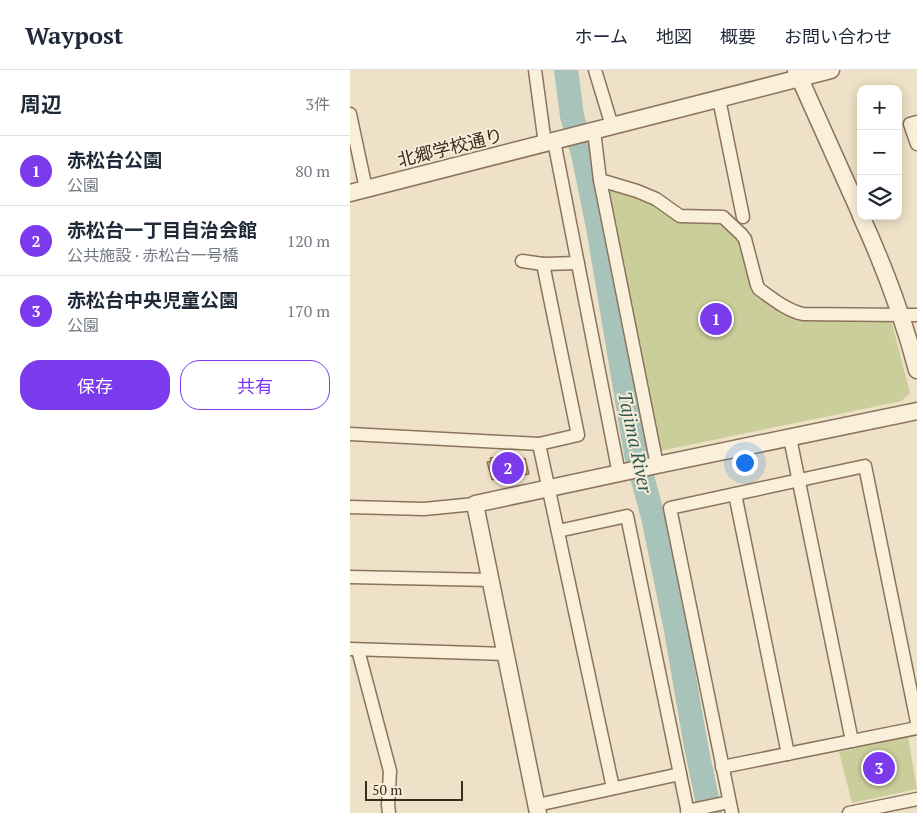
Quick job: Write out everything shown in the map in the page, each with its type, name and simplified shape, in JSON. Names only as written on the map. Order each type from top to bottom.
[{"type":"street","points":[[535,70],[553,142],[622,473]]},
{"type":"street","points":[[595,70],[612,126]]},
{"type":"street","points":[[655,465],[592,131],[719,99],[798,74],[831,70]]},
{"type":"street","points":[[798,74],[857,207]]},
{"type":"street","points":[[719,99],[743,217]]},
{"type":"street","points":[[350,114],[358,191]]},
{"type":"street","points":[[917,122],[910,124],[917,144]]},
{"type":"street","name":"北郷学校通り","points":[[358,191],[592,131]]},
{"type":"street","points":[[600,180],[656,199],[680,216],[723,217],[745,239],[759,289],[794,312],[803,314],[909,315]]},
{"type":"street","points":[[863,220],[909,315],[917,370]]},
{"type":"street","points":[[522,261],[543,264],[578,263]]},
{"type":"street","points":[[350,434],[539,444],[578,435],[543,264]]},
{"type":"street","points":[[350,507],[424,509],[475,504],[917,411]]},
{"type":"street","points":[[790,438],[852,741]]},
{"type":"street","points":[[539,444],[613,788]]},
{"type":"street","points":[[558,531],[627,516],[687,812],[731,808],[670,508],[865,466],[917,722]]},
{"type":"street","points":[[734,494],[788,754]]},
{"type":"street","points":[[475,504],[538,809],[613,788],[680,774]]},
{"type":"street","points":[[350,578],[490,580]]},
{"type":"street","points":[[389,813],[390,771],[354,650],[506,654]]},
{"type":"street","points":[[722,767],[917,728]]},
{"type":"street","points":[[849,813],[868,811],[917,799]]},
{"type":"green space","points":[[606,188],[636,195],[657,205],[674,219],[694,222],[722,221],[740,238],[754,292],[795,318],[883,320],[892,323],[910,393],[902,401],[660,451]]},
{"type":"green space","points":[[908,737],[917,789],[852,803],[839,752]]},
{"type":"building","points":[[500,456],[500,458],[506,457],[507,462],[525,458],[529,474],[492,480],[487,462],[491,461],[490,458]]},
{"type":"waterway","name":"Tajima River","points":[[566,70],[572,116],[583,154],[598,227],[636,454],[653,517],[710,813]]},
{"type":"place","name":"赤松台公園","points":[[716,319]]},
{"type":"place","name":"赤松台一丁目自治会館","points":[[508,468]]},
{"type":"place","name":"赤松台中央児童公園","points":[[879,768]]}]
